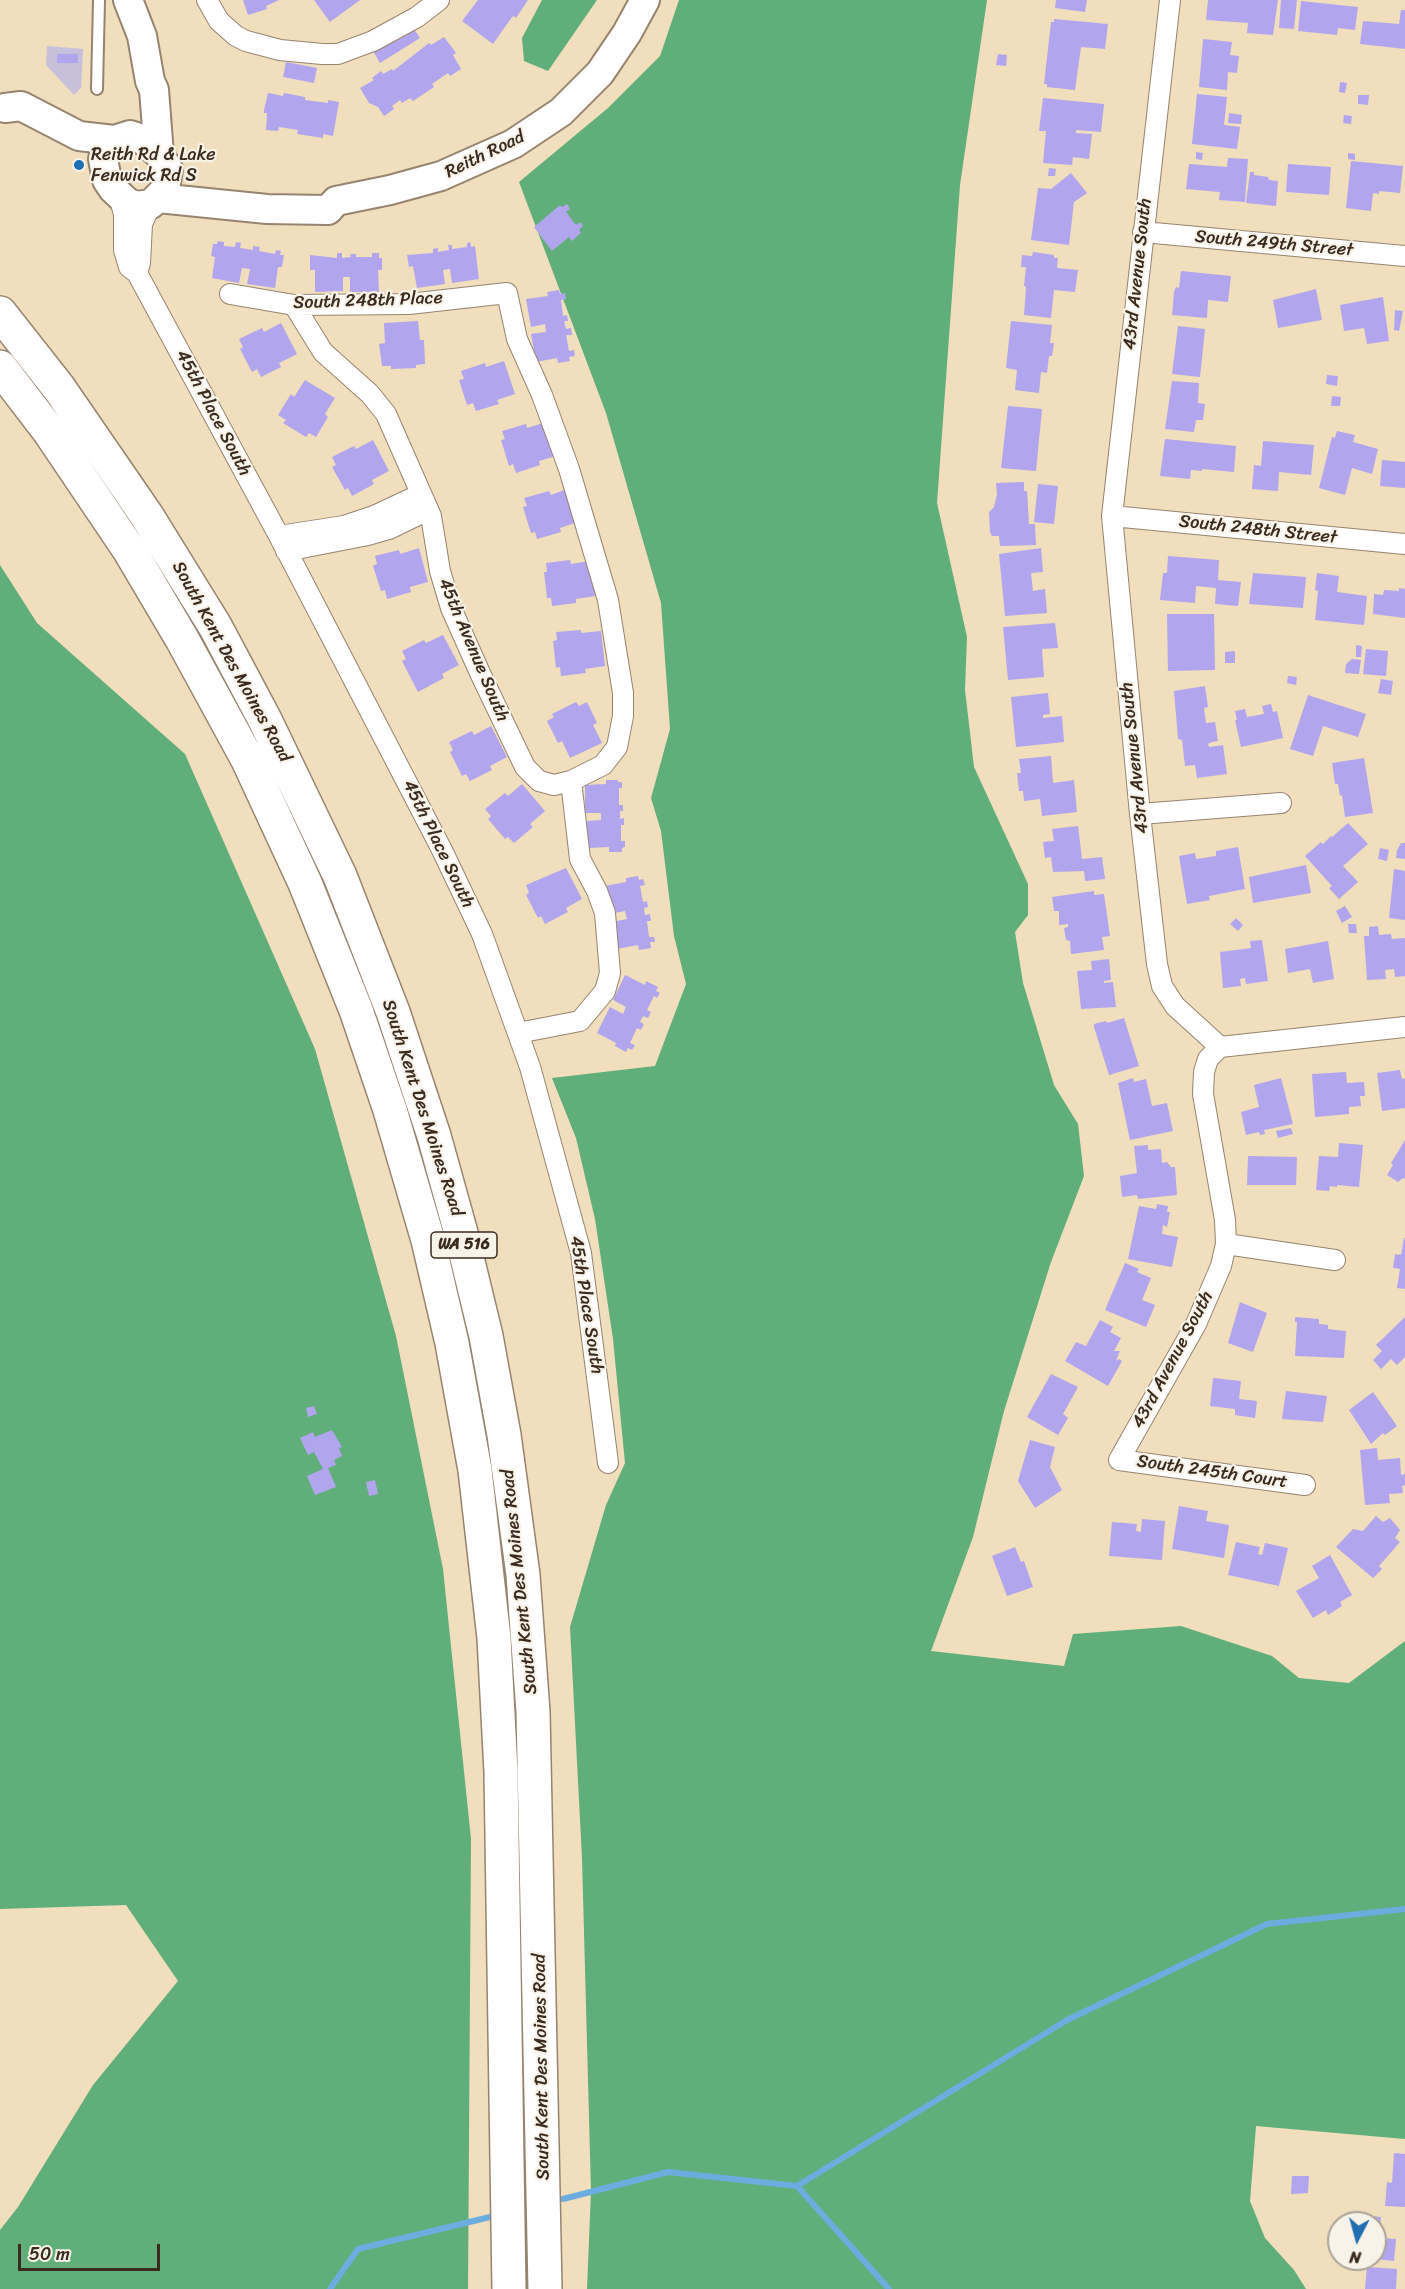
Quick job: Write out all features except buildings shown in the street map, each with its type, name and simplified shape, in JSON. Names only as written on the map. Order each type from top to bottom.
[{"type":"highway","name":"South Kent Des Moines Road","points":[[0,313],[59,388],[147,516],[215,626],[265,720],[340,876],[393,1012],[434,1136],[461,1233],[486,1336],[502,1424],[523,1575],[534,1712],[545,2289]]},
{"type":"highway","name":"South Kent Des Moines Road","points":[[0,367],[49,431],[130,551],[188,649],[248,760],[305,883],[352,1000],[390,1110],[428,1240],[452,1343],[473,1459],[488,1571],[494,1638],[501,1772],[509,2289]]},
{"type":"main road","points":[[128,0],[142,36],[150,81],[154,90],[165,190],[154,201]]},
{"type":"main road","name":"Reith Road","points":[[3,105],[14,122],[87,155],[105,172],[107,180],[119,196],[136,206],[154,201],[297,211],[328,210],[336,201],[390,190],[441,176],[513,144],[561,112],[600,73],[627,33],[645,0]]},
{"type":"main road","points":[[105,172],[103,159],[108,146],[117,139],[136,113],[143,87],[150,81]]},
{"type":"main road","name":"Reith Road","points":[[3,105],[21,106],[79,136],[117,139],[130,135],[142,139],[163,161],[188,181],[223,189],[329,195],[336,201]]},
{"type":"street","points":[[207,0],[219,21],[236,36],[246,41],[280,50],[322,54],[338,54],[373,41],[417,17],[439,0]]},
{"type":"street","name":"43rd Avenue South","points":[[1119,1460],[1196,1324],[1221,1266],[1226,1244],[1225,1220],[1203,1094],[1204,1072],[1208,1059],[1220,1047],[1175,1006],[1162,986],[1140,814],[1112,516],[1170,0]]},
{"type":"street","name":"45th Place South","points":[[119,196],[124,214],[122,237],[125,258],[129,267],[137,273],[283,544],[458,881],[482,934],[518,1033],[550,1136],[581,1253],[608,1463]]},
{"type":"street","points":[[137,273],[140,263],[142,224],[154,201]]},
{"type":"street","name":"South 249th Street","points":[[1143,232],[1405,256]]},
{"type":"street","name":"South 248th Place","points":[[230,294],[294,305],[409,303],[507,293]]},
{"type":"street","name":"45th Avenue South","points":[[294,305],[323,352],[370,394],[386,414],[434,529],[440,571],[452,608],[517,753],[530,773],[543,783],[554,784],[571,781],[603,765],[615,752],[623,723],[623,693],[605,590],[569,470],[542,395],[518,339],[507,293]]},
{"type":"street","points":[[283,544],[368,535],[389,529],[424,502]]},
{"type":"street","name":"South 248th Street","points":[[1112,516],[1405,544]]},
{"type":"street","points":[[518,1033],[580,1021],[605,991],[610,973],[605,913],[597,891],[580,859],[571,781]]},
{"type":"street","points":[[1140,814],[1281,802]]},
{"type":"street","points":[[1220,1047],[1405,1027]]},
{"type":"street","points":[[1226,1244],[1335,1260]]},
{"type":"street","name":"South 245th Court","points":[[1119,1460],[1305,1485]]},
{"type":"lane","points":[[98,89],[99,0]]},
{"type":"shaded area","points":[[47,46],[83,49],[81,88],[74,95],[46,65]]},
{"type":"green space","points":[[542,0],[597,0],[548,71],[524,61],[522,38]]},
{"type":"green space","points":[[679,0],[987,0],[960,185],[937,503],[967,637],[965,690],[974,767],[1028,884],[1028,915],[1015,932],[1023,983],[1054,1085],[1078,1124],[1084,1176],[1051,1262],[1004,1411],[973,1537],[931,1651],[1064,1666],[1073,1634],[1181,1626],[1272,1656],[1299,1678],[1349,1683],[1405,1641],[1405,2139],[1256,2126],[1250,2201],[1265,2238],[1294,2270],[1306,2289],[587,2289],[591,2191],[582,1858],[570,1627],[606,1505],[625,1463],[613,1339],[595,1219],[576,1138],[552,1078],[655,1066],[686,984],[674,936],[661,831],[651,798],[670,729],[661,603],[606,413],[519,182],[608,108],[660,56]]},
{"type":"green space","points":[[0,565],[37,623],[185,754],[315,1049],[396,1336],[443,1569],[471,1839],[468,2289],[0,2289],[0,2230],[18,2207],[93,2085],[178,1981],[126,1905],[0,1909]]},
{"type":"waterway","points":[[563,2199],[668,2172],[797,2186],[1067,2020],[1267,1924],[1405,1909]]},
{"type":"waterway","points":[[797,2186],[889,2289]]},
{"type":"waterway","points":[[330,2289],[358,2249],[490,2217]]},
{"type":"place","name":"Reith Rd & Lake Fenwick Rd S","points":[[79,165]]}]
